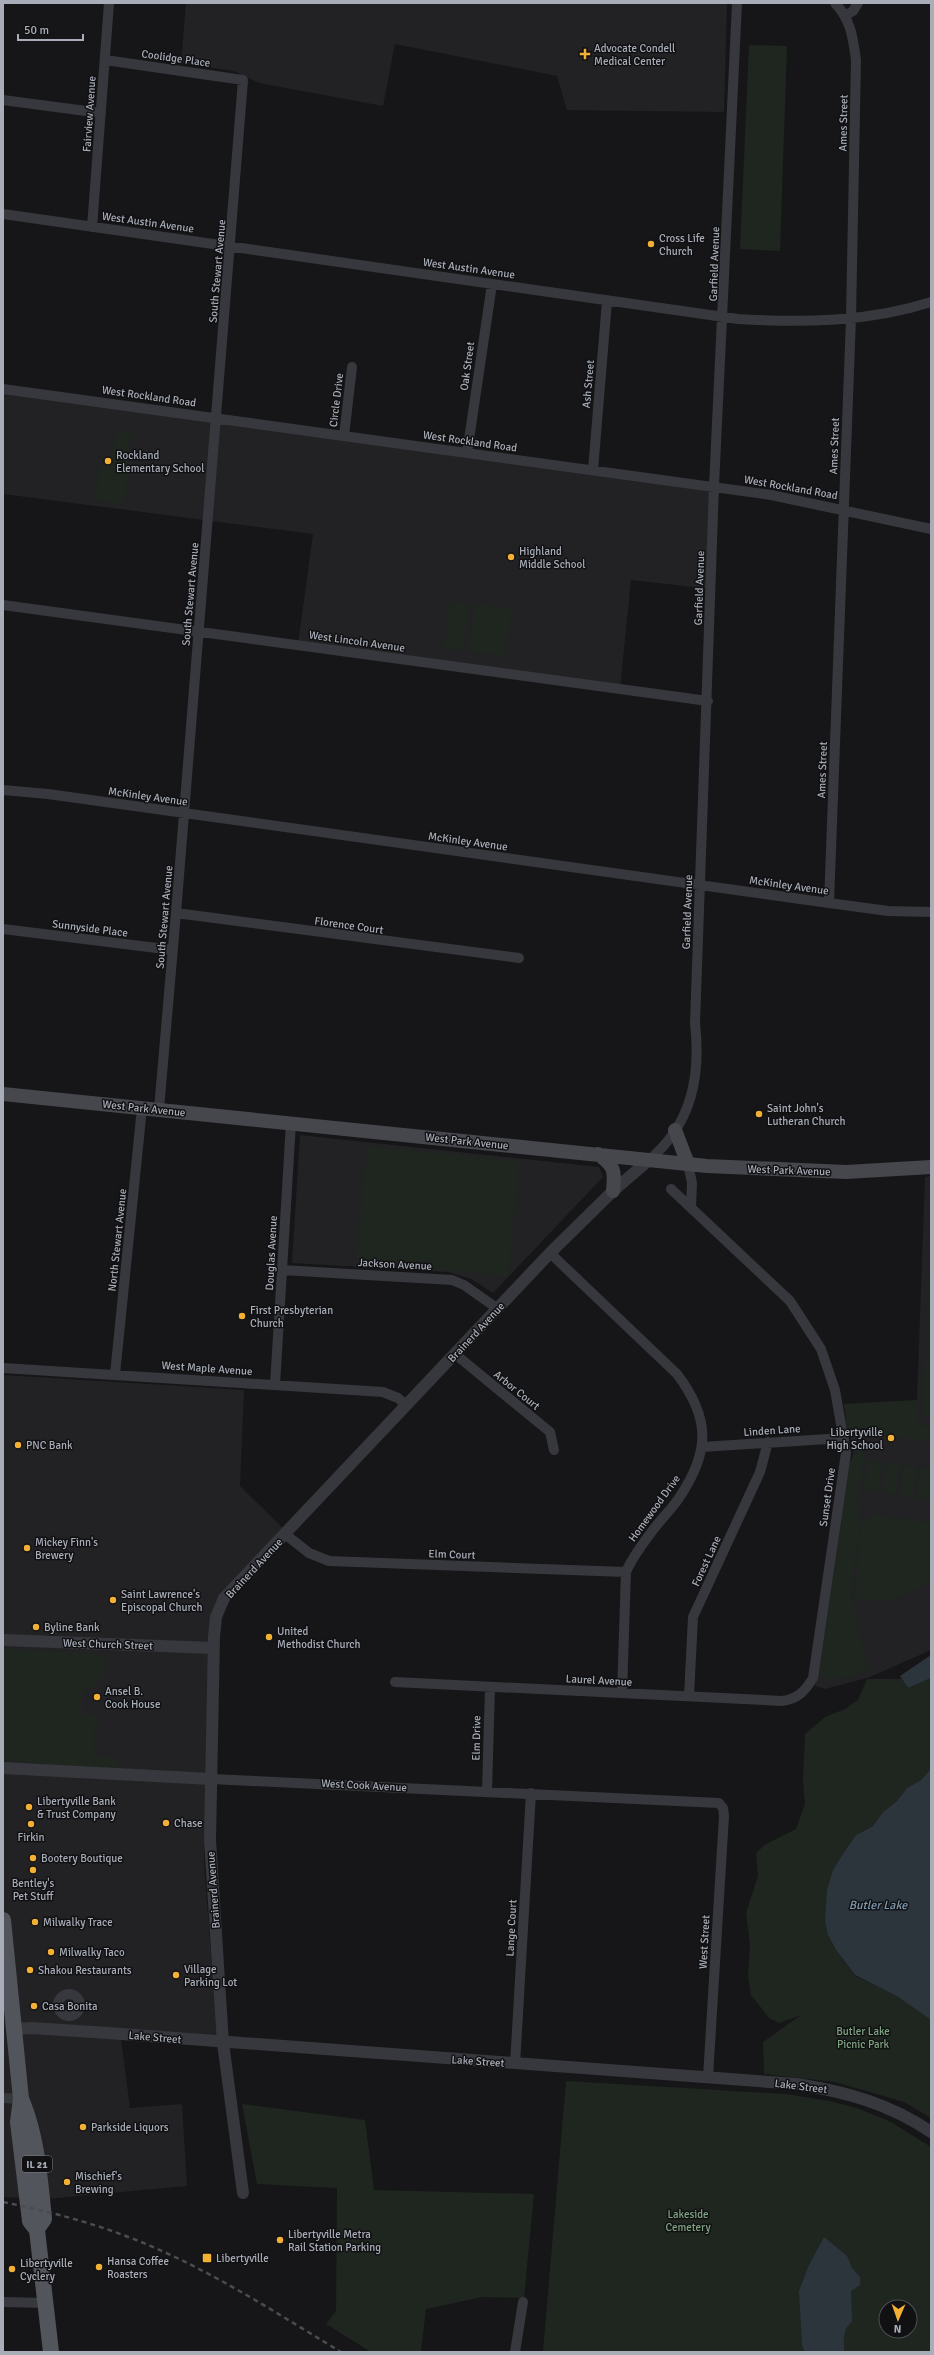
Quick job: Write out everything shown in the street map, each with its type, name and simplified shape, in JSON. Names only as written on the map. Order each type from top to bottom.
[{"type":"main road","name":"West Park Avenue","points":[[3,1094],[707,1166],[846,1172],[931,1167]]},
{"type":"main road","points":[[675,1130],[688,1164]]},
{"type":"main road","points":[[598,1154],[611,1164],[614,1170],[613,1191]]},
{"type":"main road","name":"IL 21","points":[[3,1924],[21,2099],[30,2121],[44,2219],[37,2229],[51,2352]]},
{"type":"street","name":"Fairview Avenue","points":[[92,227],[109,3]]},
{"type":"street","name":"Garfield Avenue","points":[[649,1160],[660,1151],[687,1110],[694,1087],[698,1052],[695,1023],[708,701],[714,486],[724,317],[737,3]]},
{"type":"street","name":"Ames Street","points":[[829,903],[851,318],[856,60],[852,35],[846,15],[835,3]]},
{"type":"street","points":[[846,15],[853,11],[858,3]]},
{"type":"street","name":"Coolidge Place","points":[[105,60],[243,80]]},
{"type":"street","name":"South Stewart Avenue","points":[[159,1109],[217,417],[243,80]]},
{"type":"street","points":[[3,100],[101,113]]},
{"type":"street","name":"West Austin Avenue","points":[[3,214],[231,245],[724,317],[777,322],[851,318],[886,313],[931,302]]},
{"type":"street","name":"Oak Street","points":[[467,453],[492,284]]},
{"type":"street","name":"Ash Street","points":[[593,470],[607,301]]},
{"type":"street","name":"Circle Drive","points":[[344,436],[352,367]]},
{"type":"street","name":"West Rockland Road","points":[[3,389],[714,486],[844,509],[931,529]]},
{"type":"street","name":"West Lincoln Avenue","points":[[3,605],[708,701]]},
{"type":"street","name":"McKinley Avenue","points":[[3,790],[48,794],[888,911],[931,912]]},
{"type":"street","name":"Florence Court","points":[[176,913],[519,958]]},
{"type":"street","name":"Sunnyside Place","points":[[3,929],[173,950]]},
{"type":"street","name":"North Stewart Avenue","points":[[115,1374],[142,1108]]},
{"type":"street","name":"Douglas Avenue","points":[[275,1385],[291,1123]]},
{"type":"street","name":"Brainerd Avenue","points":[[243,2193],[223,2043],[210,1840],[213,1648],[216,1617],[224,1598],[406,1405],[550,1254],[613,1191],[649,1160]]},
{"type":"street","points":[[688,1164],[692,1183],[692,1208]]},
{"type":"street","points":[[692,1183],[707,1166]]},
{"type":"street","name":"Sunset Drive","points":[[671,1189],[785,1295],[811,1331],[828,1366],[835,1390],[846,1453],[813,1678],[800,1695]]},
{"type":"street","name":"Homewood Drive","points":[[550,1254],[677,1374],[688,1389],[700,1415],[702,1448],[698,1465],[679,1499],[635,1555],[626,1572],[622,1693]]},
{"type":"street","name":"Jackson Avenue","points":[[282,1270],[452,1280],[464,1285],[498,1309]]},
{"type":"street","name":"Arbor Court","points":[[455,1354],[550,1432],[554,1450]]},
{"type":"street","name":"West Maple Avenue","points":[[3,1368],[383,1392],[398,1398],[406,1405]]},
{"type":"street","name":"Linden Lane","points":[[702,1448],[768,1442],[844,1438]]},
{"type":"street","name":"Forest Lane","points":[[689,1696],[693,1617],[760,1472],[768,1442]]},
{"type":"street","name":"Elm Court","points":[[285,1534],[309,1553],[329,1561],[626,1572]]},
{"type":"street","name":"West Church Street","points":[[3,1640],[213,1648]]},
{"type":"street","name":"Laurel Avenue","points":[[395,1682],[782,1700],[791,1700],[800,1695]]},
{"type":"street","name":"Elm Drive","points":[[487,1791],[490,1686]]},
{"type":"street","name":"West Cook Avenue","points":[[3,1768],[714,1802],[723,1808]]},
{"type":"street","name":"Lange Court","points":[[515,2064],[531,1793]]},
{"type":"street","name":"West Street","points":[[708,2077],[723,1808]]},
{"type":"street","points":[[71,2016],[71,2031]]},
{"type":"street","name":"Lake Street","points":[[15,2030],[32,2028],[798,2084],[838,2090],[884,2105],[913,2120],[931,2132]]},
{"type":"street","points":[[3,2098],[21,2099]]},
{"type":"street","points":[[3,2302],[45,2303]]},
{"type":"street","points":[[515,2352],[523,2302]]},
{"type":"shaded area","name":"Advocate Condell Medical Center","points":[[186,3],[727,3],[724,112],[567,110],[557,76],[395,44],[383,106],[259,83],[234,71],[181,63]]},
{"type":"shaded area","name":"Highland Middle School","points":[[3,389],[714,486],[711,589],[631,580],[620,689],[298,644],[313,534],[3,494]]},
{"type":"shaded area","points":[[300,1135],[599,1167],[603,1177],[493,1293],[471,1279],[448,1272],[292,1263]]},
{"type":"shaded area","name":"Libertyville High School","points":[[931,1176],[931,1650],[870,1677],[825,1689],[815,1686],[853,1453],[848,1423],[917,1400],[925,1177]]},
{"type":"shaded area","points":[[3,1375],[244,1390],[240,1486],[285,1530],[216,1601],[211,1616],[204,1865],[218,2037],[120,2031],[130,2108],[182,2104],[187,2186],[46,2199],[3,2197]]},
{"type":"green space","points":[[749,45],[787,46],[780,251],[740,249]]},
{"type":"green space","points":[[116,430],[131,434],[124,505],[96,500],[99,466],[110,466]]},
{"type":"green space","points":[[450,601],[470,603],[463,650],[444,648]]},
{"type":"green space","points":[[475,603],[512,610],[504,656],[468,651]]},
{"type":"green space","points":[[367,1146],[520,1161],[508,1276],[356,1261]]},
{"type":"green space","points":[[931,1218],[931,1415],[923,1415]]},
{"type":"green space","points":[[917,1400],[919,1425],[931,1428],[931,1442],[853,1431],[847,1428],[844,1404]]},
{"type":"green space","points":[[865,1448],[858,1502],[861,1515],[851,1593],[868,1670],[843,1678],[829,1679],[819,1675],[848,1465],[857,1450]]},
{"type":"green space","points":[[868,1460],[882,1462],[878,1493],[864,1491]]},
{"type":"green space","points":[[885,1462],[900,1464],[896,1495],[882,1493]]},
{"type":"green space","points":[[903,1465],[917,1467],[913,1497],[899,1495]]},
{"type":"green space","points":[[920,1467],[931,1468],[931,1500],[917,1498]]},
{"type":"green space","points":[[873,1514],[931,1523],[931,1579],[923,1586],[905,1595],[885,1600],[865,1601],[854,1599],[862,1523]]},
{"type":"green space","points":[[3,1648],[107,1655],[104,1676],[82,1693],[82,1714],[99,1716],[98,1727],[93,1729],[93,1756],[118,1757],[118,1771],[3,1760]]},
{"type":"green space","name":"Butler Lake Picnic Park","points":[[931,1678],[931,1769],[921,1780],[907,1788],[897,1801],[883,1812],[873,1826],[856,1835],[844,1852],[833,1870],[828,1935],[836,1950],[855,1976],[897,1995],[931,2020],[931,2118],[904,2102],[835,2082],[764,2074],[763,2042],[801,2015],[779,2023],[769,2018],[751,1995],[748,1976],[750,1944],[746,1913],[758,1876],[756,1853],[766,1844],[796,1829],[805,1804],[803,1782],[805,1734],[825,1717],[845,1709],[858,1700],[867,1679],[902,1679],[908,1688]]},
{"type":"green space","name":"Lakeside Cemetery","points":[[566,2081],[786,2094],[830,2101],[857,2108],[891,2122],[931,2147],[931,2352],[543,2352]]},
{"type":"green space","points":[[242,2104],[365,2120],[374,2190],[534,2194],[524,2298],[482,2297],[426,2309],[421,2352],[371,2352],[326,2324],[336,2311],[337,2188],[257,2184]]},
{"type":"water","points":[[931,1655],[931,1678],[908,1688],[900,1676]]},
{"type":"water","name":"Butler Lake","points":[[931,1769],[931,2020],[897,1996],[855,1975],[836,1950],[828,1935],[825,1920],[827,1890],[833,1870],[844,1852],[856,1835],[873,1826],[883,1812],[897,1801],[907,1788],[921,1780]]},
{"type":"water","points":[[824,2237],[847,2256],[852,2268],[860,2277],[860,2285],[851,2291],[852,2322],[845,2332],[844,2352],[805,2352],[802,2345],[799,2291],[809,2265]]},
{"type":"railway","points":[[3,2202],[84,2222],[116,2232],[159,2250],[186,2262],[239,2290],[341,2352]]},
{"type":"place","name":"Advocate Condell Medical Center","points":[[585,54]]},
{"type":"place","name":"Cross Life Church","points":[[651,244]]},
{"type":"place","name":"Rockland Elementary School","points":[[108,461]]},
{"type":"place","name":"Highland Middle School","points":[[511,557]]},
{"type":"place","name":"Saint John's Lutheran Church","points":[[759,1114]]},
{"type":"place","name":"First Presbyterian Church","points":[[242,1316]]},
{"type":"place","name":"Libertyville High School","points":[[891,1438]]},
{"type":"place","name":"PNC Bank","points":[[18,1445]]},
{"type":"place","name":"Mickey Finn's Brewery","points":[[27,1548]]},
{"type":"place","name":"Saint Lawrence's Episcopal Church","points":[[113,1600]]},
{"type":"place","name":"Byline Bank","points":[[36,1627]]},
{"type":"place","name":"United Methodist Church","points":[[269,1637]]},
{"type":"place","name":"Ansel B. Cook House","points":[[97,1697]]},
{"type":"place","name":"Libertyville Bank & Trust Company","points":[[29,1807]]},
{"type":"place","name":"Chase","points":[[166,1823]]},
{"type":"place","name":"Firkin","points":[[31,1824]]},
{"type":"place","name":"Bootery Boutique","points":[[33,1858]]},
{"type":"place","name":"Bentley's Pet Stuff","points":[[33,1870]]},
{"type":"place","name":"Milwalky Trace","points":[[35,1922]]},
{"type":"place","name":"Milwalky Taco","points":[[51,1952]]},
{"type":"place","name":"Shakou Restaurants","points":[[30,1970]]},
{"type":"place","name":"Village Parking Lot","points":[[176,1975]]},
{"type":"place","name":"Casa Bonita","points":[[34,2006]]},
{"type":"place","name":"Parkside Liquors","points":[[83,2127]]},
{"type":"place","name":"Mischief's Brewing","points":[[67,2182]]},
{"type":"place","name":"Libertyville Metra Rail Station Parking","points":[[280,2240]]},
{"type":"place","name":"Libertyville","points":[[207,2258]]},
{"type":"place","name":"Hansa Coffee Roasters","points":[[99,2267]]},
{"type":"place","name":"Libertyville Cyclery","points":[[12,2269]]}]
